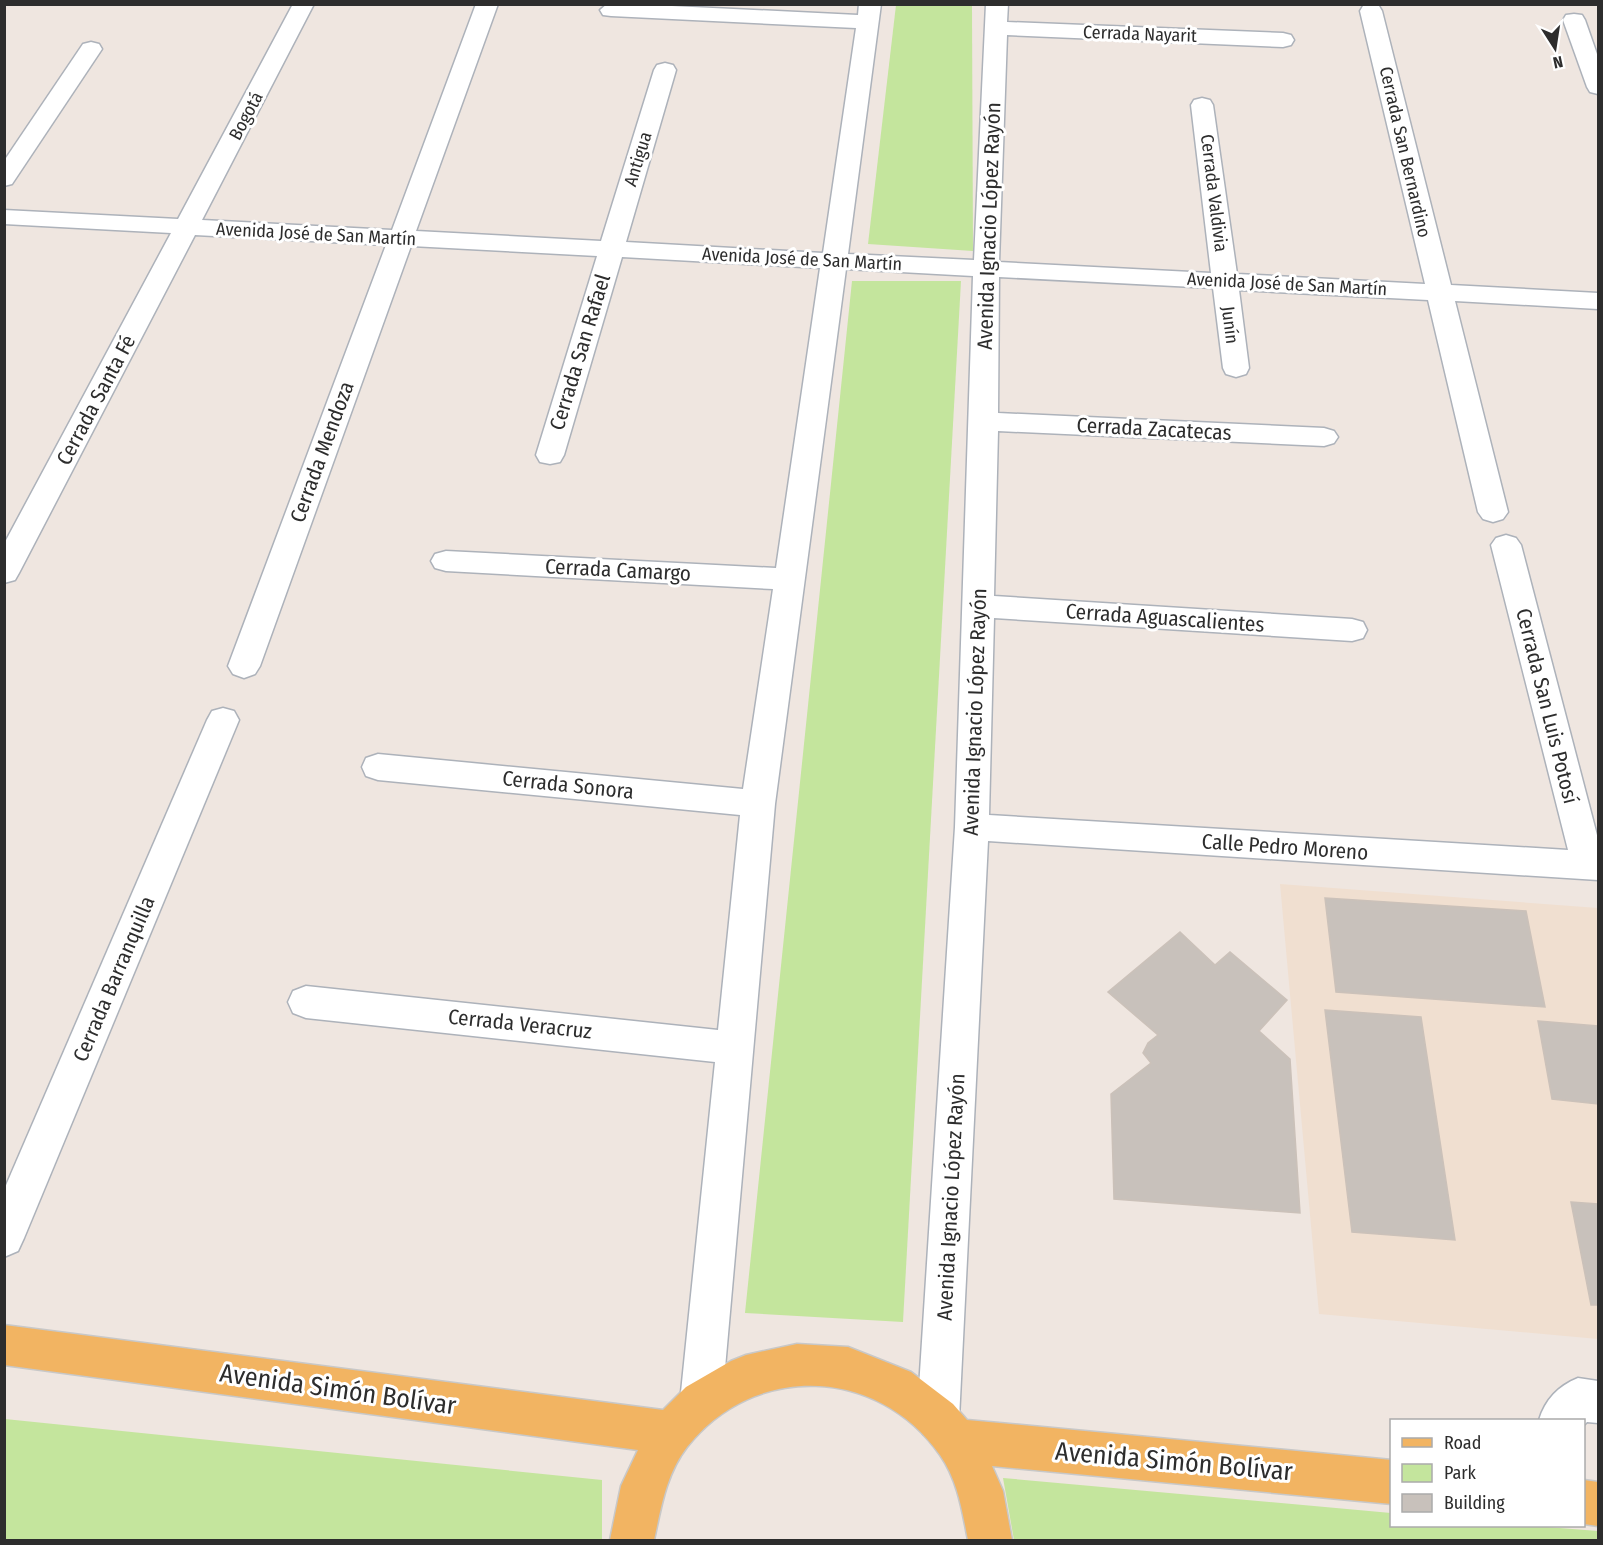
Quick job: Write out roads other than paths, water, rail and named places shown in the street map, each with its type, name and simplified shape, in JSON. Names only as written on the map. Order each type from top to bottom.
[{"type":"main road","name":"Avenida Simón Bolívar","points":[[4,1345],[672,1433]]},
{"type":"main road","points":[[632,1540],[643,1486],[672,1433],[701,1402],[747,1376],[797,1365],[848,1368],[896,1387],[947,1430],[981,1491],[990,1540]]},
{"type":"main road","name":"Avenida Simón Bolívar","points":[[947,1430],[1390,1482]]},
{"type":"street","name":"Bogotá","points":[[187,227],[304,4]]},
{"type":"street","name":"Cerrada Mendoza","points":[[244,666],[487,4]]},
{"type":"street","points":[[612,10],[869,13],[758,804],[701,1402]]},
{"type":"street","name":"Cerrada San Bernardino","points":[[1371,11],[1493,512]]},
{"type":"street","name":"Cerrada Nayarit","points":[[997,16],[1283,40]]},
{"type":"street","name":"Avenida Ignacio López Rayón","points":[[947,1430],[972,827],[984,421],[986,269],[997,16]]},
{"type":"street","points":[[1574,20],[1599,87]]},
{"type":"street","points":[[4,179],[91,49]]},
{"type":"street","name":"Antigua","points":[[611,249],[665,70]]},
{"type":"street","name":"Cerrada Valdivia","points":[[1202,105],[1225,281]]},
{"type":"street","name":"Avenida José de San Martín","points":[[4,217],[1599,301]]},
{"type":"street","name":"Cerrada Santa Fé","points":[[4,573],[187,227]]},
{"type":"street","name":"Cerrada San Rafael","points":[[550,455],[611,249]]},
{"type":"street","name":"Junín","points":[[1225,281],[1236,368]]},
{"type":"street","name":"Cerrada Zacatecas","points":[[984,421],[1324,437]]},
{"type":"street","name":"Cerrada San Luis Potosí","points":[[1506,545],[1578,828],[1594,866]]},
{"type":"street","name":"Cerrada Camargo","points":[[446,561],[790,579]]},
{"type":"street","name":"Cerrada Aguascalientes","points":[[979,606],[1352,630]]},
{"type":"street","name":"Cerrada Barranquilla","points":[[4,1238],[223,720]]},
{"type":"street","name":"Cerrada Sonora","points":[[378,767],[758,804]]},
{"type":"street","name":"Calle Pedro Moreno","points":[[972,827],[1594,866]]},
{"type":"street","name":"Cerrada Veracruz","points":[[306,1002],[734,1047]]},
{"type":"street","points":[[1561,1419],[1578,1400],[1599,1402]]}]
